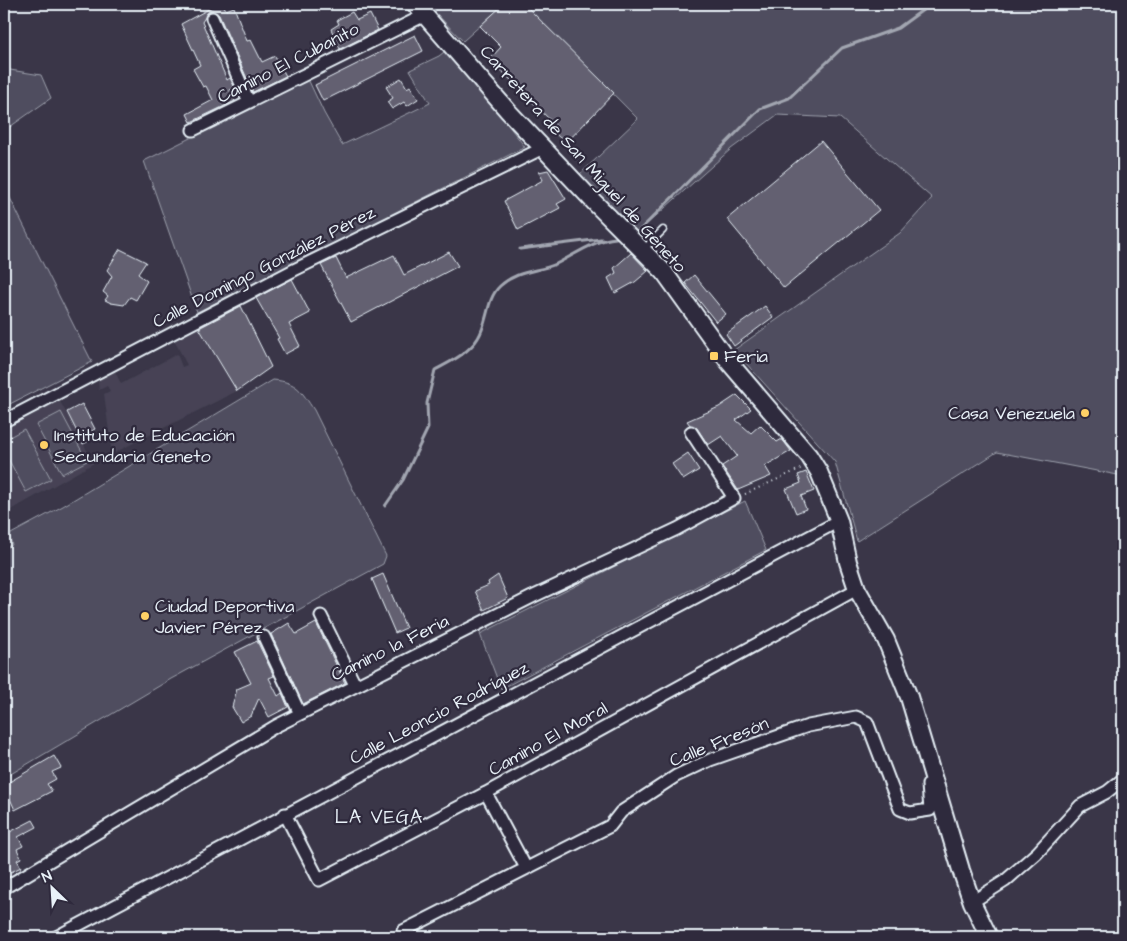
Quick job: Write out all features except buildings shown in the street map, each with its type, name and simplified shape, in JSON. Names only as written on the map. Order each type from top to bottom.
[{"type":"main road","name":"Carretera de San Miguel de Geneto","points":[[420,9],[543,148],[664,272],[728,361],[789,430],[813,463],[839,521],[848,562],[857,588],[898,666],[972,902],[989,937]]},
{"type":"street","name":"Camino El Cubanito","points":[[193,130],[249,102],[420,9]]},
{"type":"street","points":[[212,18],[249,102]]},
{"type":"street","name":"Calle Domingo González Pérez","points":[[4,421],[294,270],[543,148]]},
{"type":"street","points":[[691,432],[734,498]]},
{"type":"street","name":"Camino la Feria","points":[[4,888],[300,714],[532,597],[677,529],[734,498]]},
{"type":"street","name":"Calle Leoncio Rodríguez","points":[[56,937],[839,521]]},
{"type":"street","name":"Camino El Moral","points":[[285,814],[319,880],[486,793],[857,588]]},
{"type":"street","points":[[321,616],[355,685]]},
{"type":"street","points":[[264,637],[300,714]]},
{"type":"street","name":"Calle Fresón","points":[[403,931],[610,826],[621,812],[676,776],[710,760],[808,726],[856,717],[867,722],[900,809],[910,813],[930,810],[928,785],[936,783]]},
{"type":"street","points":[[972,902],[1005,881],[1031,858],[1080,806],[1108,792],[1123,779]]},
{"type":"street","points":[[486,793],[526,868]]},
{"type":"lane","points":[[643,250],[663,230]]},
{"type":"path","points":[[734,498],[813,463]]},
{"type":"shaded area","points":[[427,4],[504,4],[463,41]]},
{"type":"shaded area","points":[[524,4],[1123,4],[1123,476],[997,452],[857,541],[835,462],[734,350],[900,233],[932,198],[840,118],[777,115],[731,149],[638,232],[579,175],[638,119]]},
{"type":"shaded area","points":[[449,48],[525,147],[197,312],[144,161],[308,79],[342,145],[430,103],[410,70],[439,56]]},
{"type":"shaded area","points":[[4,69],[41,75],[51,98],[4,131]]},
{"type":"shaded area","points":[[4,186],[92,362],[4,407]]},
{"type":"shaded area","points":[[198,327],[237,391],[112,454],[104,394],[110,391],[107,386],[99,390],[97,375],[113,367],[121,384],[177,354],[182,367],[187,365],[173,338]]},
{"type":"shaded area","name":"Ciudad Deportiva Javier Pérez","points":[[273,380],[294,385],[314,410],[386,556],[383,564],[171,679],[4,778],[4,548],[12,545],[9,535],[63,506]]},
{"type":"shaded area","name":"Instituto de Educación Secundaria Geneto","points":[[58,398],[94,463],[4,514],[4,427]]},
{"type":"shaded area","points":[[61,412],[87,461],[62,474],[36,425]]},
{"type":"shaded area","points":[[24,429],[51,479],[26,492],[4,451],[4,440]]},
{"type":"shaded area","points":[[745,501],[766,550],[501,689],[480,634]]},
{"type":"waterway","points":[[638,232],[760,109],[789,98],[842,48],[898,28],[931,4]]},
{"type":"waterway","points":[[385,506],[403,480],[428,428],[427,403],[435,370],[459,357],[478,338],[495,291],[513,277],[549,267],[593,244],[616,238]]},
{"type":"waterway","points":[[520,249],[601,239]]},
{"type":"place","name":"Feria","points":[[714,356]]},
{"type":"place","name":"Casa Venezuela","points":[[1085,413]]},
{"type":"place","name":"Instituto de Educación Secundaria Geneto","points":[[44,445]]},
{"type":"place","name":"Ciudad Deportiva Javier Pérez","points":[[145,616]]},
{"type":"district","name":"LA VEGA","points":[[379,817]]}]
